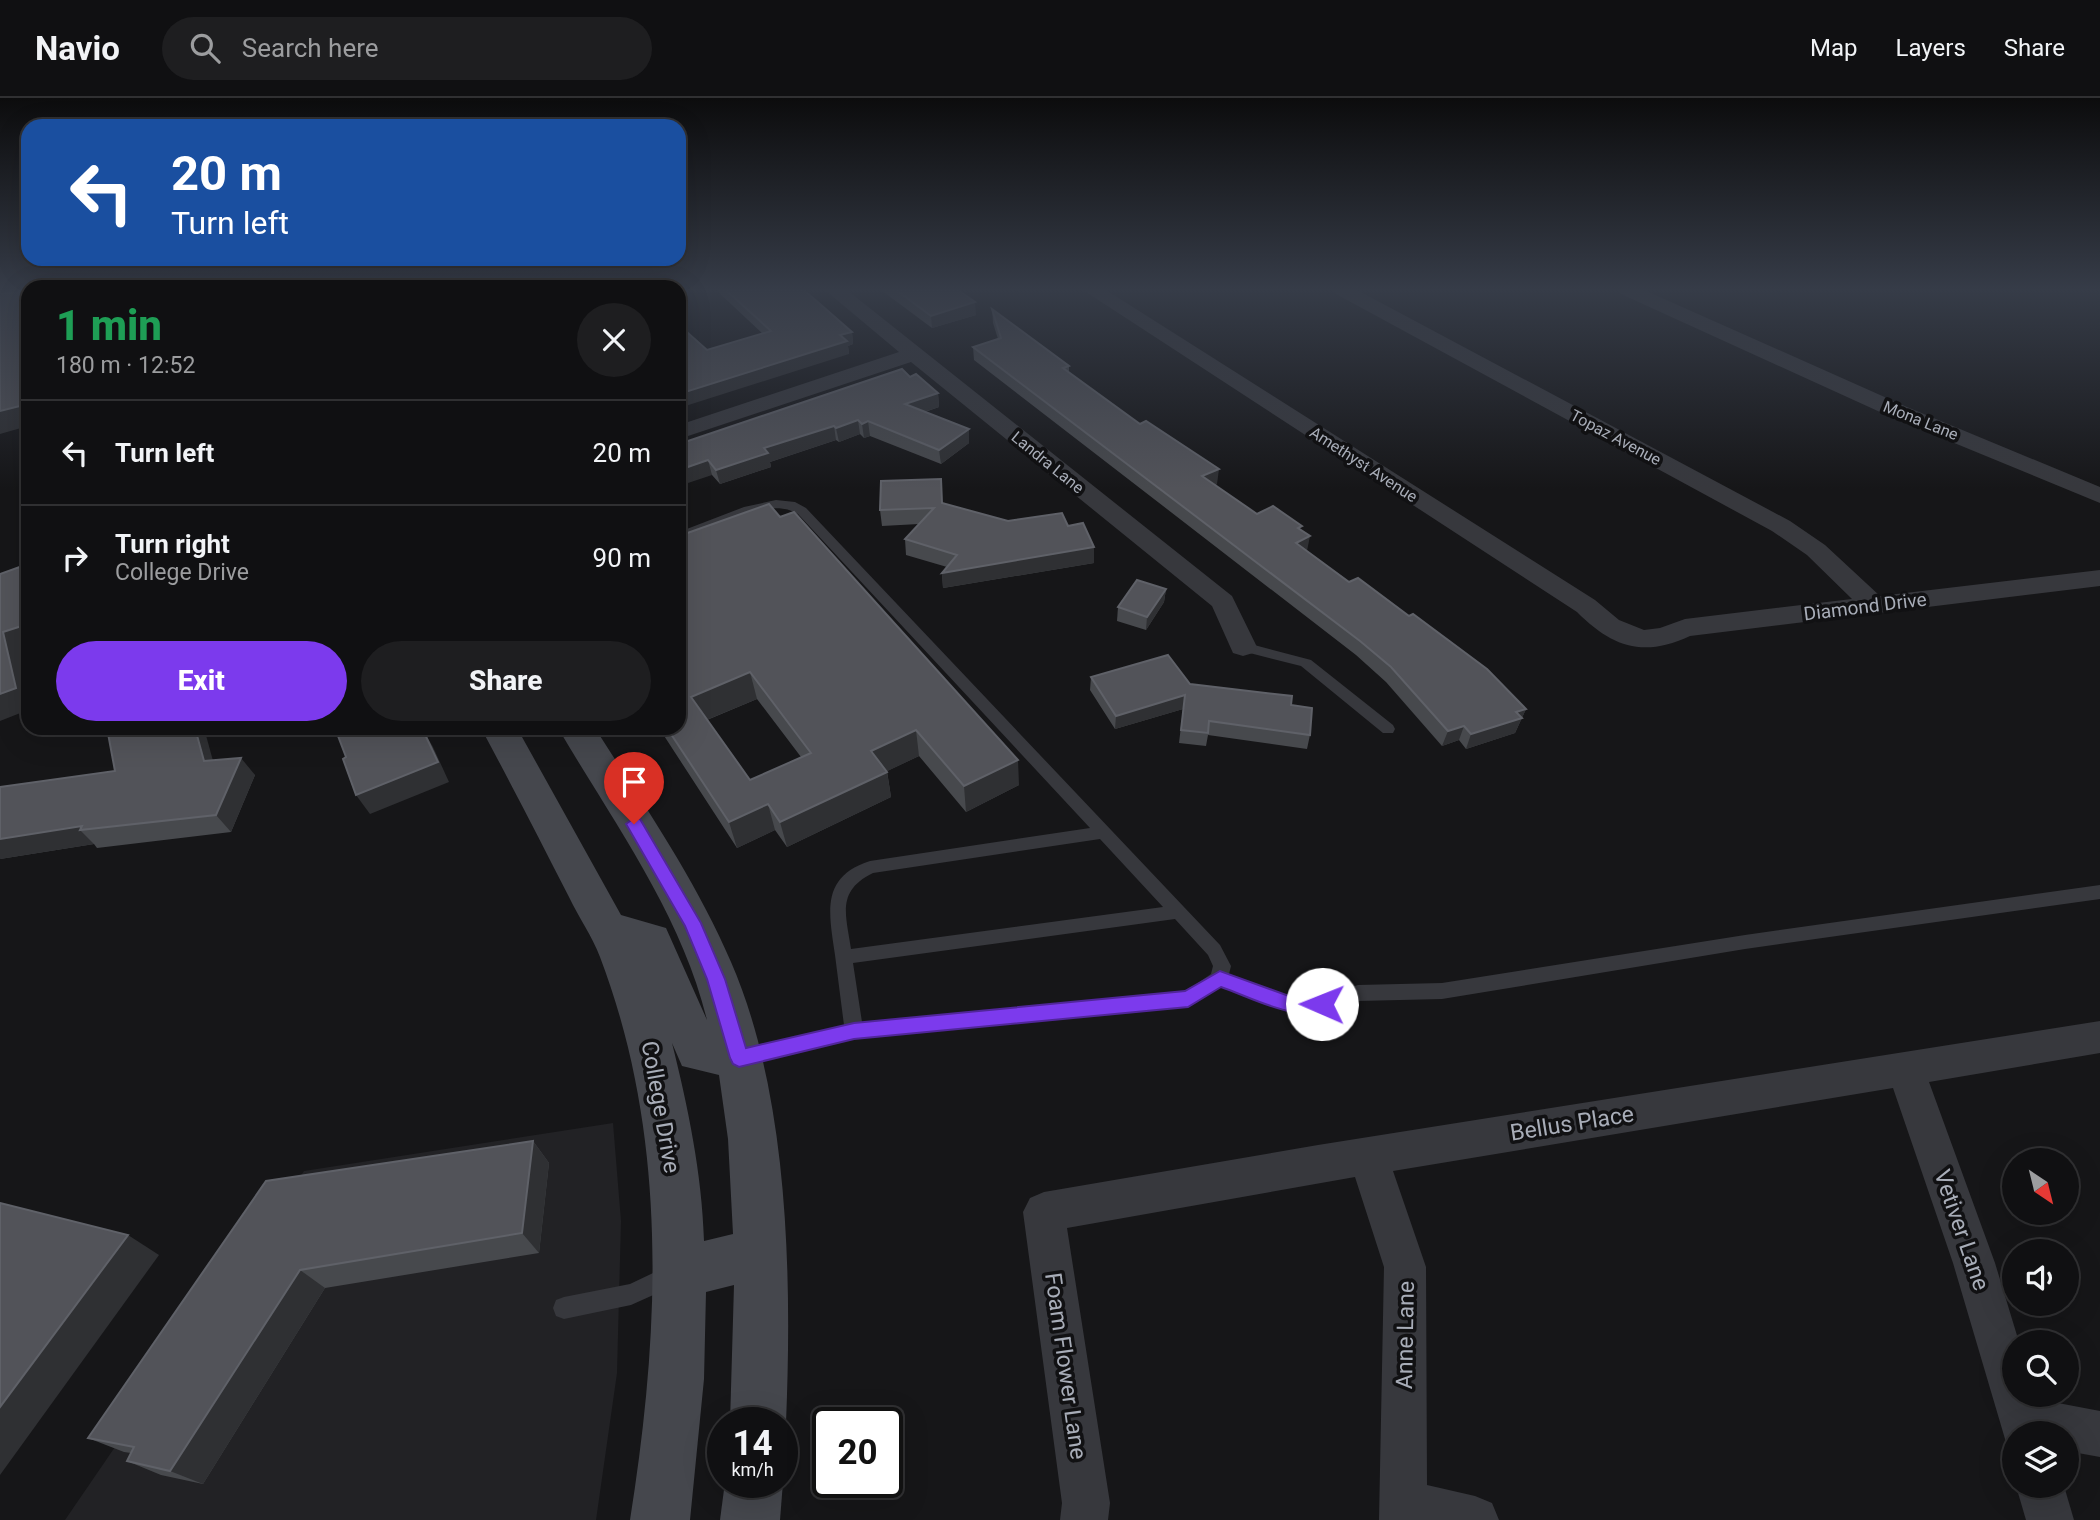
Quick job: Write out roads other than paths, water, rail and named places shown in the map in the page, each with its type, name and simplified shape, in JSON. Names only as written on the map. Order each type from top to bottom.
[{"type":"main road","name":"College Drive","points":[[503,735],[619,954],[638,1003],[655,1060],[667,1119],[677,1202],[677,1273],[674,1425],[660,1520]]},
{"type":"main road","points":[[580,735],[693,923],[716,979],[739,1058],[756,1183],[759,1253],[758,1407]]},
{"type":"main road","points":[[606,928],[651,940],[698,1052],[739,1058]]},
{"type":"main road","points":[[677,1273],[759,1253]]},
{"type":"main road","points":[[750,1520],[752,1498]]},
{"type":"street","points":[[686,430],[907,356]]},
{"type":"street","name":"Landra Lane","points":[[917,356],[1223,602],[1243,647]]},
{"type":"street","name":"Amethyst Avenue","points":[[1197,356],[1586,606],[1604,624],[1633,639]]},
{"type":"street","name":"Topaz Avenue","points":[[1466,356],[1781,526],[1816,550],[1874,605]]},
{"type":"street","name":"Mona Lane","points":[[1776,356],[1899,412],[2100,496]]},
{"type":"street","name":"Diamond Drive","points":[[1633,639],[1664,639],[1685,628],[2100,578]]},
{"type":"street","name":"Bellus Place","points":[[1044,1212],[1368,1156],[2100,1037]]},
{"type":"street","name":"Vetiver Lane","points":[[1906,1069],[1975,1263],[2021,1421]]},
{"type":"street","name":"Anne Lane","points":[[1368,1156],[1405,1268],[1403,1511]]},
{"type":"street","name":"Foam Flower Lane","points":[[1044,1212],[1086,1503],[1084,1520]]},
{"type":"street","points":[[2079,1432],[2100,1434]]},
{"type":"street","points":[[2044,1498],[2050,1520]]},
{"type":"street","points":[[1403,1511],[1475,1520]]},
{"type":"lane","points":[[686,533],[775,504],[788,504],[802,511],[1214,950],[1222,966],[1220,978],[1188,999],[854,1031],[739,1058]]},
{"type":"lane","points":[[1243,647],[1306,663],[1388,729]]},
{"type":"lane","points":[[854,1031],[837,908],[841,888],[851,876],[870,867],[1103,832]]},
{"type":"lane","points":[[1220,978],[1289,1004],[1322,1004],[1358,993],[1442,991],[1745,942],[2100,892]]},
{"type":"lane","points":[[844,957],[1178,912]]},
{"type":"lane","points":[[564,1308],[631,1294],[677,1273]]}]
